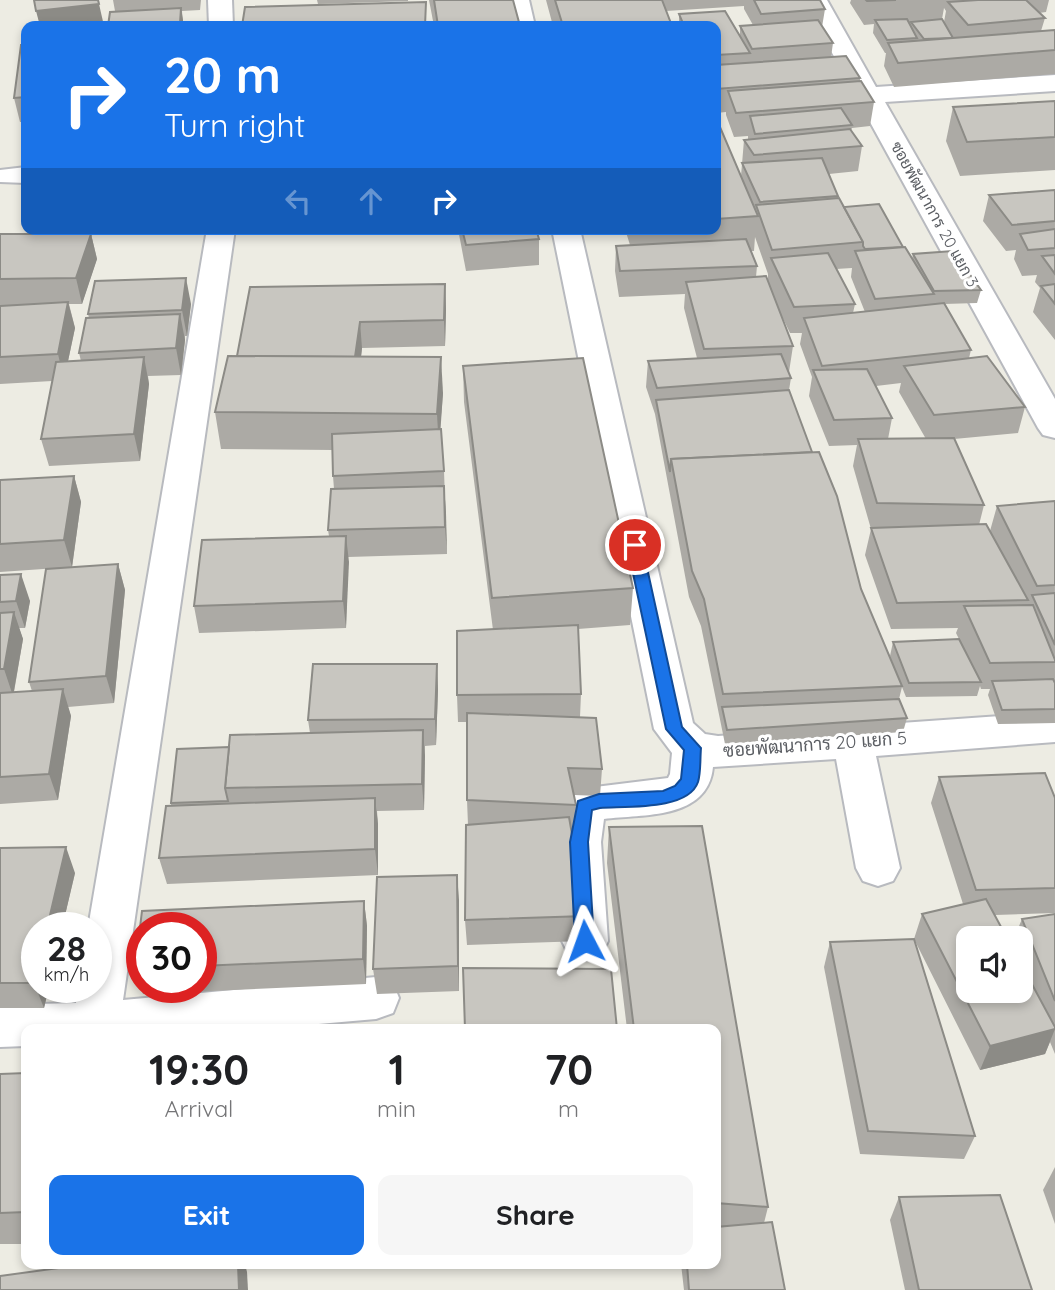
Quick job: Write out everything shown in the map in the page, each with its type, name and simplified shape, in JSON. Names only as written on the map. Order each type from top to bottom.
[{"type":"street","points":[[220,0],[221,21]]},
{"type":"street","points":[[517,0],[522,21]]},
{"type":"street","name":"ซอยพัฒนาการ 20 แยก 3","points":[[816,0],[1055,428]]},
{"type":"street","points":[[869,95],[1055,83]]},
{"type":"street","points":[[96,1023],[220,235]]},
{"type":"street","points":[[567,235],[674,729],[693,748],[689,782],[681,790],[664,798],[599,801],[584,806],[579,842],[585,941]]},
{"type":"street","name":"ซอยพัฒนาการ 20 แยก 5","points":[[693,748],[718,752],[1055,727]]},
{"type":"street","points":[[853,742],[878,868]]},
{"type":"street","points":[[64,1024],[376,998]]},
{"type":"street","points":[[0,1026],[21,1025]]},
{"type":"building","points":[[34,0],[98,0],[99,4],[36,11]]},
{"type":"building","points":[[434,0],[513,0],[519,21],[437,21]]},
{"type":"building","points":[[555,0],[662,0],[670,21],[561,21]]},
{"type":"building","points":[[754,0],[820,0],[825,9],[761,14]]},
{"type":"building","points":[[1026,0],[1045,18],[968,25],[948,2]]},
{"type":"building","points":[[426,2],[425,21],[243,21],[245,7]]},
{"type":"building","points":[[181,8],[180,21],[109,21],[110,12]]},
{"type":"building","points":[[725,11],[750,53],[721,55],[721,21],[682,21],[679,14]]},
{"type":"building","points":[[907,19],[917,38],[887,40],[875,20]]},
{"type":"building","points":[[942,19],[953,38],[924,39],[911,22]]},
{"type":"building","points":[[818,20],[833,43],[752,49],[740,26]]},
{"type":"building","points":[[1055,30],[1055,50],[898,63],[888,43]]},
{"type":"building","points":[[21,45],[21,97],[14,98]]},
{"type":"building","points":[[846,56],[860,78],[721,89],[721,65]]},
{"type":"building","points":[[861,81],[874,102],[736,113],[728,91]]},
{"type":"building","points":[[1055,101],[1055,137],[967,142],[953,107]]},
{"type":"building","points":[[841,108],[852,125],[755,134],[750,116]]},
{"type":"building","points":[[721,129],[758,216],[721,219]]},
{"type":"building","points":[[850,129],[862,146],[754,155],[744,140]]},
{"type":"building","points":[[822,158],[838,196],[760,202],[742,163]]},
{"type":"building","points":[[1055,190],[1055,221],[1012,225],[989,195]]},
{"type":"building","points":[[839,198],[863,242],[772,250],[756,205]]},
{"type":"building","points":[[879,204],[903,247],[865,249],[844,207]]},
{"type":"building","points":[[1055,229],[1055,248],[1028,250],[1020,234]]},
{"type":"building","points":[[0,234],[91,235],[76,278],[0,279]]},
{"type":"building","points":[[464,235],[538,235],[539,239],[466,245]]},
{"type":"building","points":[[746,239],[757,266],[620,271],[616,246]]},
{"type":"building","points":[[905,247],[934,294],[875,299],[855,251]]},
{"type":"building","points":[[953,251],[981,290],[934,291],[913,254]]},
{"type":"building","points":[[828,253],[855,304],[794,307],[771,258]]},
{"type":"building","points":[[1055,255],[1055,274],[1042,256]]},
{"type":"building","points":[[766,276],[793,346],[704,349],[686,282]]},
{"type":"building","points":[[186,278],[182,310],[88,314],[95,281]]},
{"type":"building","points":[[445,284],[444,320],[360,322],[355,357],[237,356],[250,287]]},
{"type":"building","points":[[1055,284],[1055,304],[1041,286]]},
{"type":"building","points":[[68,302],[58,354],[0,357],[0,306]]},
{"type":"building","points":[[944,303],[971,350],[822,366],[804,318]]},
{"type":"building","points":[[180,314],[176,348],[79,353],[86,318]]},
{"type":"building","points":[[781,354],[791,378],[657,388],[648,361]]},
{"type":"building","points":[[228,356],[441,357],[437,414],[215,412]]},
{"type":"building","points":[[987,356],[1025,407],[934,415],[904,366]]},
{"type":"building","points":[[144,357],[134,434],[41,439],[56,362]]},
{"type":"building","points":[[583,358],[633,588],[492,598],[463,366]]},
{"type":"building","points":[[867,369],[892,418],[834,420],[813,370]]},
{"type":"building","points":[[789,390],[812,452],[671,459],[670,472],[656,400]]},
{"type":"building","points":[[441,429],[444,471],[333,476],[332,434]]},
{"type":"building","points":[[954,438],[984,505],[877,503],[858,439]]},
{"type":"building","points":[[819,452],[837,496],[861,589],[902,686],[723,694],[704,599],[692,571],[671,459]]},
{"type":"building","points":[[74,476],[64,540],[0,544],[0,480]]},
{"type":"building","points":[[444,486],[445,527],[328,530],[331,489]]},
{"type":"building","points":[[1055,501],[1055,585],[1037,586],[997,506]]},
{"type":"building","points":[[986,524],[1028,600],[897,603],[871,528]]},
{"type":"building","points":[[346,536],[343,601],[194,606],[202,540]]},
{"type":"building","points":[[118,564],[106,676],[29,682],[46,569]]},
{"type":"building","points":[[21,574],[16,601],[0,602],[0,575]]},
{"type":"building","points":[[1055,593],[1055,645],[1032,595]]},
{"type":"building","points":[[1033,605],[1055,662],[990,663],[964,606]]},
{"type":"building","points":[[14,612],[4,669],[0,669],[0,613]]},
{"type":"building","points":[[578,625],[581,694],[457,695],[457,631]]},
{"type":"building","points":[[959,639],[981,682],[909,683],[893,642]]},
{"type":"building","points":[[313,664],[437,664],[435,719],[308,720]]},
{"type":"building","points":[[1053,679],[1055,709],[1002,710],[992,681]]},
{"type":"building","points":[[63,689],[49,774],[0,777],[0,693]]},
{"type":"building","points":[[899,699],[907,718],[727,730],[722,707]]},
{"type":"building","points":[[467,713],[596,718],[602,769],[568,768],[576,805],[467,800]]},
{"type":"building","points":[[423,730],[422,784],[225,788],[230,735]]},
{"type":"building","points":[[229,747],[225,788],[228,801],[171,803],[177,749]]},
{"type":"building","points":[[1045,773],[1055,798],[1055,888],[976,890],[939,777]]},
{"type":"building","points":[[375,798],[375,849],[159,858],[166,806]]},
{"type":"building","points":[[569,817],[586,916],[465,920],[466,825]]},
{"type":"building","points":[[702,826],[768,1207],[721,1203],[721,1024],[633,1024],[609,827]]},
{"type":"building","points":[[66,847],[51,912],[21,912],[21,983],[0,983],[0,848]]},
{"type":"building","points":[[457,875],[458,966],[373,969],[377,877]]},
{"type":"building","points":[[986,899],[1001,926],[956,926],[956,980],[922,914]]},
{"type":"building","points":[[364,901],[363,959],[217,965],[217,912],[142,911]]},
{"type":"building","points":[[1055,914],[1055,1001],[1033,946],[1033,926],[1025,926],[1022,919]]},
{"type":"building","points":[[914,939],[975,1136],[868,1131],[830,942]]},
{"type":"building","points":[[463,968],[611,969],[616,1024],[465,1024]]},
{"type":"building","points":[[1033,986],[1055,1029],[990,1046],[968,1003],[1033,1003]]},
{"type":"building","points":[[21,1073],[21,1212],[0,1213],[0,1074]]},
{"type":"building","points":[[1000,1195],[1032,1290],[919,1290],[899,1197]]},
{"type":"building","points":[[772,1222],[785,1290],[689,1290],[687,1269],[721,1269],[721,1227]]},
{"type":"building","points":[[51,1269],[238,1269],[239,1290],[0,1290],[0,1276]]},
{"type":"route","points":[[585,941],[579,842],[584,806],[599,801],[664,798],[681,790],[689,782],[693,748],[674,729],[635,545]]}]
